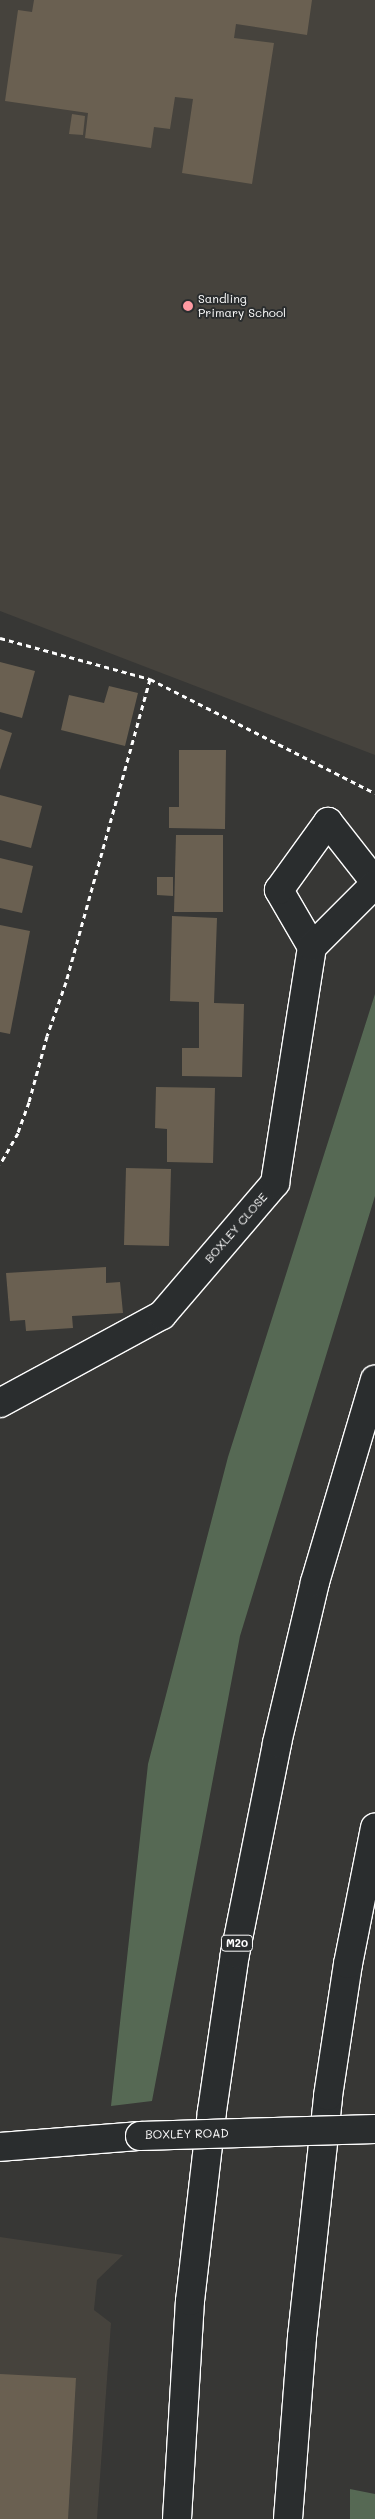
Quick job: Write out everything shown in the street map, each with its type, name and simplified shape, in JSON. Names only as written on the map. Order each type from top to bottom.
[{"type":"main road","points":[[328,822],[375,883],[312,947],[279,890],[328,822]]},
{"type":"main road","name":"BOXLEY CLOSE","points":[[0,1403],[162,1314],[275,1183],[312,947]]},
{"type":"main road","name":"M20","points":[[177,2519],[190,2301],[212,2111],[235,1954],[277,1743],[315,1582],[375,1380]]},
{"type":"main road","points":[[288,2519],[302,2337],[328,2096],[348,1964],[375,1828]]},
{"type":"main road","name":"BOXLEY ROAD","points":[[0,2146],[140,2136],[375,2129]]},
{"type":"path","points":[[0,638],[150,679],[375,793]]},
{"type":"path","points":[[0,1164],[18,1133],[29,1102],[47,1036],[66,982],[150,679]]},
{"type":"shaded area","name":"Sandling Primary School","points":[[0,0],[375,0],[375,755],[0,611]]},
{"type":"shaded area","points":[[0,2237],[123,2255],[97,2280],[94,2310],[111,2323],[97,2519],[0,2519]]},
{"type":"green space","points":[[375,994],[375,1196],[240,1636],[152,2101],[111,2106],[148,1764],[228,1457]]},
{"type":"green space","points":[[350,2489],[375,2494],[375,2519],[350,2519]]},
{"type":"building","points":[[34,0],[312,0],[307,35],[236,24],[234,38],[274,43],[252,184],[182,173],[193,99],[175,97],[170,129],[154,127],[151,148],[85,138],[88,113],[5,101],[18,10],[32,12]]},
{"type":"building","points":[[72,114],[85,116],[83,135],[69,134]]},
{"type":"building","points":[[0,662],[35,671],[22,718],[0,712]]},
{"type":"building","points":[[109,686],[138,693],[125,746],[61,730],[69,695],[104,703]]},
{"type":"building","points":[[0,729],[12,733],[0,770]]},
{"type":"building","points":[[179,750],[226,750],[225,829],[169,828],[169,807],[179,807]]},
{"type":"building","points":[[0,795],[42,806],[31,848],[0,840]]},
{"type":"building","points":[[176,835],[223,835],[223,912],[174,912]]},
{"type":"building","points":[[0,858],[33,866],[22,913],[0,908]]},
{"type":"building","points":[[157,877],[173,877],[173,896],[157,895]]},
{"type":"building","points":[[172,916],[217,918],[214,1003],[244,1004],[242,1077],[182,1076],[182,1048],[199,1048],[199,1002],[170,1001]]},
{"type":"building","points":[[0,925],[30,931],[10,1034],[0,1032]]},
{"type":"building","points":[[156,1087],[215,1088],[213,1163],[167,1162],[167,1129],[155,1128]]},
{"type":"building","points":[[126,1168],[171,1169],[169,1246],[124,1245]]},
{"type":"building","points":[[106,1267],[106,1283],[120,1282],[123,1313],[72,1316],[73,1328],[26,1331],[25,1320],[10,1321],[6,1273]]},
{"type":"building","points":[[0,2374],[76,2378],[68,2519],[0,2519]]},
{"type":"place","name":"Sandling Primary School","points":[[188,306]]}]
